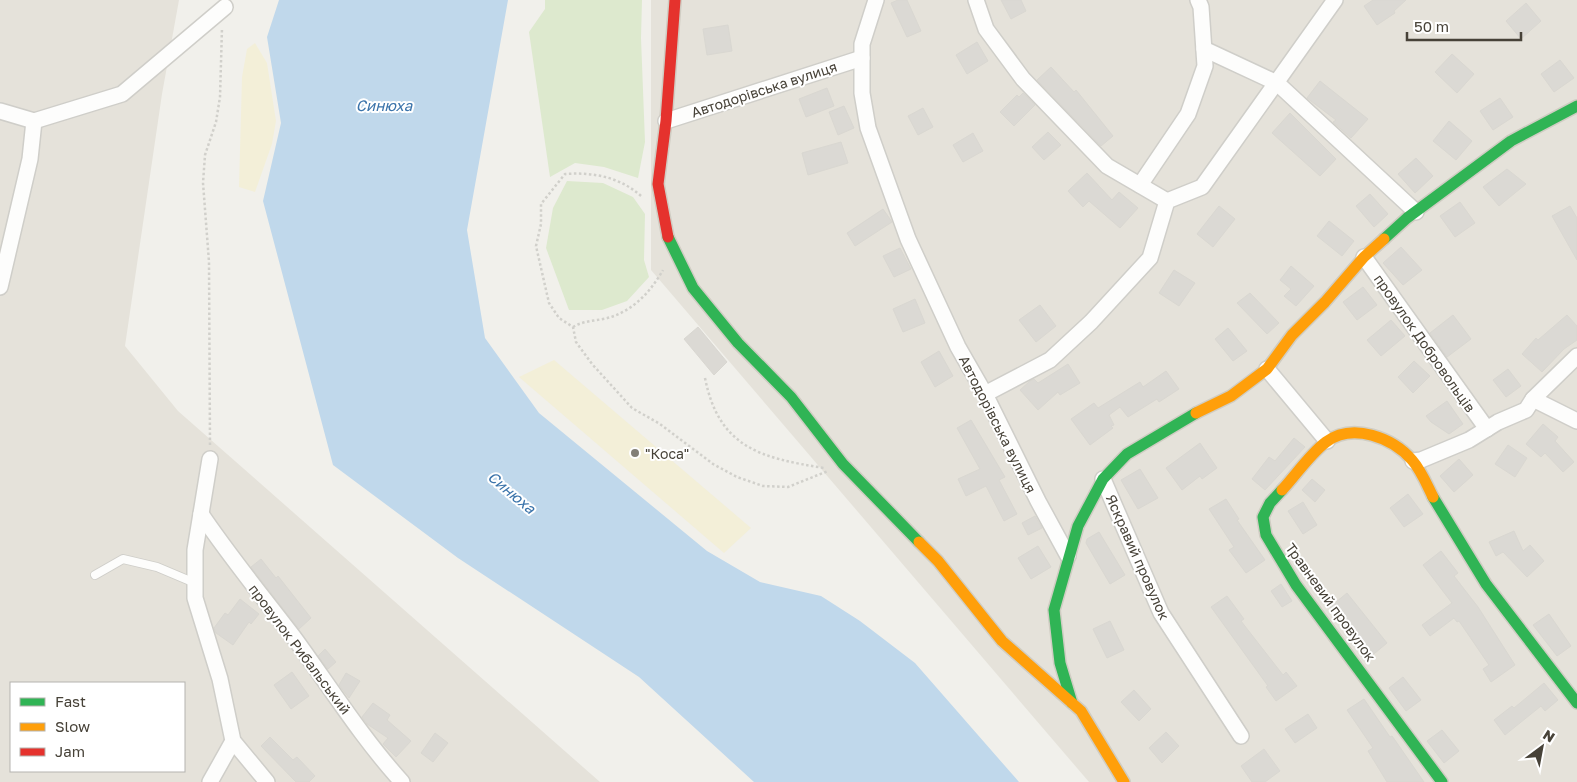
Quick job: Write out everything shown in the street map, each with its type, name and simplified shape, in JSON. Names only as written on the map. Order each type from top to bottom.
[{"type":"street","points":[[675,0],[666,121],[658,184],[671,247],[693,288],[738,343],[791,397],[842,464],[938,561],[1002,641],[1081,711],[1124,782]]},
{"type":"street","name":"Автодорівська вулиця","points":[[876,0],[862,44],[862,93],[868,128],[908,239],[958,347],[985,394],[1038,501],[1068,556]]},
{"type":"street","points":[[976,0],[986,29],[1023,79],[1107,166],[1167,201]]},
{"type":"street","points":[[1140,185],[1188,114],[1205,66],[1201,7],[1198,0]]},
{"type":"street","points":[[1167,201],[1202,187],[1335,0]]},
{"type":"street","points":[[0,111],[34,120],[122,94],[224,7]]},
{"type":"street","points":[[1204,49],[1277,83],[1416,212]]},
{"type":"street","name":"Автодорівська вулиця","points":[[666,121],[862,58]]},
{"type":"street","points":[[1072,703],[1060,663],[1054,610],[1078,526],[1103,479],[1127,454],[1184,419],[1231,396],[1267,369],[1292,335],[1325,302],[1364,257],[1380,241],[1416,212],[1511,141],[1577,106]]},
{"type":"street","points":[[0,287],[30,159],[34,120]]},
{"type":"street","points":[[985,394],[1050,360],[1091,322],[1150,258],[1167,201]]},
{"type":"street","name":"провулок Добровольців","points":[[1364,257],[1487,430]]},
{"type":"street","points":[[1413,461],[1421,460],[1469,440],[1526,410],[1533,399],[1577,356]]},
{"type":"street","points":[[1267,369],[1327,441],[1347,434],[1369,433],[1397,446],[1413,461],[1451,529],[1486,584],[1577,703]]},
{"type":"street","points":[[1533,399],[1577,421]]},
{"type":"street","name":"Травневий провулок","points":[[1327,441],[1270,504],[1263,517],[1266,535],[1296,585],[1442,782]]},
{"type":"street","points":[[210,459],[195,550],[195,598],[220,679],[233,741],[267,782]]},
{"type":"street","name":"Яскравий провулок","points":[[1103,479],[1161,613],[1241,736]]},
{"type":"street","name":"провулок Рибальський","points":[[201,514],[222,546],[295,639],[381,759],[402,782]]},
{"type":"street","points":[[210,782],[233,741]]},
{"type":"lane","points":[[96,576],[123,559],[157,567],[195,583]]},
{"type":"path","points":[[210,459],[210,301],[203,183],[205,154],[216,122],[220,97],[222,18],[224,7]]},
{"type":"path","points":[[664,215],[635,190],[608,177],[582,173],[565,174],[541,204],[542,224],[536,246],[549,303],[559,318],[573,327],[576,342],[592,364],[632,408],[660,424],[713,464],[763,486],[788,487],[832,469],[783,461],[753,452],[741,444],[720,420],[707,390],[705,378]]},
{"type":"path","points":[[573,327],[578,324],[612,316],[636,304],[652,289],[665,266],[671,247]]},
{"type":"shaded area","points":[[0,0],[179,0],[162,94],[125,346],[178,411],[600,782],[0,782]]},
{"type":"shaded area","points":[[651,0],[1577,0],[1577,782],[1089,782],[651,270]]},
{"type":"green space","points":[[545,0],[642,0],[641,38],[645,142],[638,178],[604,167],[575,163],[550,177],[529,32],[545,9]]},
{"type":"green space","points":[[567,181],[603,183],[633,197],[645,214],[644,260],[649,277],[627,301],[602,310],[569,310],[546,248],[553,208]]},
{"type":"sand","points":[[255,43],[267,63],[276,121],[272,144],[255,192],[239,187],[242,77],[247,49]]},
{"type":"sand","name":"\"Коса\"","points":[[554,360],[751,528],[724,553],[519,377]]},
{"type":"water","name":"Синюха","points":[[279,0],[508,0],[467,230],[485,338],[539,413],[707,551],[760,582],[821,596],[860,621],[915,663],[1019,782],[754,782],[639,677],[458,558],[333,465],[263,201],[281,123],[267,37]]},
{"type":"building","points":[[898,0],[907,0],[921,31],[907,37],[891,3]]},
{"type":"building","points":[[1001,0],[1021,0],[1026,11],[1011,19]]},
{"type":"building","points":[[1373,0],[1406,0],[1394,11],[1395,13],[1377,25],[1364,6]]},
{"type":"building","points":[[1526,3],[1541,21],[1521,39],[1506,21]]},
{"type":"building","points":[[728,25],[732,51],[707,55],[703,29]]},
{"type":"building","points":[[977,42],[988,61],[967,74],[956,55]]},
{"type":"building","points":[[1452,54],[1474,74],[1457,93],[1435,72]]},
{"type":"building","points":[[1560,60],[1574,78],[1554,92],[1541,74]]},
{"type":"building","points":[[1051,67],[1074,92],[1076,90],[1113,136],[1101,146],[1037,80]]},
{"type":"building","points":[[1320,81],[1368,119],[1351,138],[1333,122],[1336,120],[1307,98]]},
{"type":"building","points":[[827,88],[834,106],[806,117],[799,99]]},
{"type":"building","points":[[1023,93],[1035,105],[1014,126],[1000,112],[1017,95],[1019,97]]},
{"type":"building","points":[[1500,98],[1513,117],[1493,130],[1480,111]]},
{"type":"building","points":[[844,106],[854,128],[838,135],[829,112]]},
{"type":"building","points":[[923,108],[933,127],[918,135],[908,116]]},
{"type":"building","points":[[1290,113],[1336,159],[1320,176],[1272,133]]},
{"type":"building","points":[[1449,121],[1472,141],[1456,160],[1433,141]]},
{"type":"building","points":[[1048,132],[1061,145],[1044,160],[1032,147]]},
{"type":"building","points":[[973,133],[983,151],[963,162],[953,145]]},
{"type":"building","points":[[841,142],[848,163],[808,175],[802,153]]},
{"type":"building","points":[[1416,158],[1433,176],[1415,193],[1398,174]]},
{"type":"building","points":[[1507,169],[1526,184],[1499,206],[1483,187]]},
{"type":"building","points":[[1087,173],[1112,200],[1119,192],[1138,208],[1120,228],[1089,201],[1083,207],[1068,191]]},
{"type":"building","points":[[1370,194],[1388,214],[1374,227],[1356,206]]},
{"type":"building","points":[[1460,202],[1475,223],[1455,237],[1440,216]]},
{"type":"building","points":[[1219,206],[1235,219],[1213,247],[1197,234]]},
{"type":"building","points":[[1570,206],[1577,218],[1577,260],[1552,216]]},
{"type":"building","points":[[883,209],[892,222],[855,246],[847,233]]},
{"type":"building","points":[[1329,221],[1354,241],[1342,256],[1317,236]]},
{"type":"building","points":[[1401,247],[1422,270],[1403,285],[1383,263]]},
{"type":"building","points":[[900,248],[911,269],[894,277],[883,256]]},
{"type":"building","points":[[1291,266],[1314,286],[1296,306],[1284,296],[1291,289],[1280,280]]},
{"type":"building","points":[[1174,270],[1195,283],[1179,306],[1159,293]]},
{"type":"building","points":[[1363,287],[1377,305],[1357,320],[1343,302]]},
{"type":"building","points":[[1250,293],[1279,323],[1267,334],[1237,303]]},
{"type":"building","points":[[915,299],[925,323],[903,332],[893,309]]},
{"type":"building","points":[[1040,305],[1056,326],[1036,342],[1019,320]]},
{"type":"building","points":[[1453,315],[1471,339],[1447,357],[1430,333]]},
{"type":"building","points":[[1567,315],[1577,326],[1577,340],[1564,349],[1542,372],[1522,354],[1536,338],[1538,340]]},
{"type":"building","points":[[1391,320],[1405,336],[1381,356],[1367,340]]},
{"type":"building","points":[[698,327],[727,362],[714,375],[684,339]]},
{"type":"building","points":[[1228,328],[1247,351],[1233,361],[1215,339]]},
{"type":"building","points":[[939,351],[953,376],[935,387],[921,362]]},
{"type":"building","points":[[1414,361],[1430,376],[1413,393],[1398,377]]},
{"type":"building","points":[[1068,364],[1080,383],[1060,395],[1058,392],[1038,410],[1020,390],[1030,381],[1034,379],[1038,383]]},
{"type":"building","points":[[1508,369],[1521,386],[1506,397],[1493,380]]},
{"type":"building","points":[[1166,371],[1179,389],[1159,402],[1157,399],[1128,417],[1120,407],[1109,415],[1114,425],[1111,426],[1113,428],[1090,445],[1071,419],[1094,403],[1098,408],[1140,382],[1143,387]]},
{"type":"building","points":[[1447,401],[1463,424],[1449,434],[1431,422],[1426,416]]},
{"type":"building","points":[[971,420],[1005,477],[999,480],[1017,514],[1004,521],[986,486],[966,496],[958,479],[980,469],[957,428]]},
{"type":"building","points":[[1543,424],[1558,437],[1555,441],[1574,462],[1563,472],[1545,453],[1541,457],[1526,444]]},
{"type":"building","points":[[1294,438],[1305,447],[1265,490],[1252,479],[1269,457],[1275,461]]},
{"type":"building","points":[[1200,443],[1217,468],[1202,479],[1200,476],[1182,490],[1166,468]]},
{"type":"building","points":[[1508,445],[1527,458],[1515,477],[1495,464]]},
{"type":"building","points":[[1459,459],[1473,475],[1454,492],[1440,476]]},
{"type":"building","points":[[1140,469],[1158,498],[1138,509],[1121,480]]},
{"type":"building","points":[[1312,479],[1325,490],[1315,502],[1302,490]]},
{"type":"building","points":[[1408,494],[1423,514],[1404,527],[1390,508]]},
{"type":"building","points":[[1226,499],[1239,519],[1237,520],[1265,560],[1246,573],[1229,550],[1234,547],[1209,509]]},
{"type":"building","points":[[1303,502],[1317,525],[1303,534],[1288,511]]},
{"type":"building","points":[[1035,516],[1042,528],[1028,535],[1022,523]]},
{"type":"building","points":[[1514,531],[1523,551],[1530,545],[1544,561],[1527,577],[1503,552],[1496,556],[1489,542]]},
{"type":"building","points":[[1099,532],[1125,575],[1110,584],[1086,543],[1087,539]]},
{"type":"building","points":[[1038,546],[1051,567],[1031,579],[1018,558]]},
{"type":"building","points":[[1441,551],[1458,573],[1454,576],[1478,607],[1515,665],[1491,682],[1483,669],[1489,665],[1459,621],[1457,622],[1454,618],[1430,636],[1422,625],[1452,603],[1423,565]]},
{"type":"building","points":[[261,559],[276,578],[278,576],[311,618],[299,629],[251,567]]},
{"type":"building","points":[[1281,584],[1292,601],[1282,607],[1271,591]]},
{"type":"building","points":[[1347,593],[1387,643],[1369,658],[1330,607]]},
{"type":"building","points":[[1227,596],[1244,619],[1241,621],[1283,675],[1286,672],[1297,686],[1276,701],[1266,687],[1268,686],[1211,607]]},
{"type":"building","points":[[240,599],[259,614],[251,624],[249,622],[233,645],[216,633],[214,628],[225,613],[228,615]]},
{"type":"building","points":[[1549,614],[1571,646],[1557,656],[1533,625]]},
{"type":"building","points":[[1110,621],[1124,650],[1107,658],[1093,629]]},
{"type":"building","points":[[325,649],[336,662],[328,669],[318,656]]},
{"type":"building","points":[[292,672],[309,696],[291,709],[274,685]]},
{"type":"building","points":[[346,673],[360,681],[349,698],[339,685]]},
{"type":"building","points":[[1403,677],[1421,700],[1406,711],[1389,688]]},
{"type":"building","points":[[1544,683],[1558,700],[1545,711],[1541,706],[1505,735],[1494,720],[1512,706],[1514,708]]},
{"type":"building","points":[[1134,690],[1151,709],[1139,721],[1121,702]]},
{"type":"building","points":[[1364,699],[1424,782],[1387,782],[1368,751],[1373,748],[1347,710]]},
{"type":"building","points":[[373,703],[390,715],[387,720],[411,741],[396,757],[383,744],[388,738],[367,724],[362,717]]},
{"type":"building","points":[[1308,714],[1317,728],[1295,743],[1285,729]]},
{"type":"building","points":[[1442,730],[1459,751],[1444,763],[1427,741]]},
{"type":"building","points":[[1166,732],[1179,746],[1162,763],[1149,748]]},
{"type":"building","points":[[435,733],[448,743],[433,762],[421,753]]},
{"type":"building","points":[[270,737],[293,760],[297,757],[315,776],[309,782],[296,782],[261,746]]},
{"type":"building","points":[[1264,749],[1280,771],[1265,782],[1252,782],[1241,766]]},
{"type":"traffic: fast","points":[[1384,239],[1407,218],[1511,141],[1577,106]]},
{"type":"traffic: fast","points":[[668,237],[693,288],[738,343],[791,397],[843,464],[919,542]]},
{"type":"traffic: fast","points":[[1072,703],[1060,663],[1054,610],[1078,526],[1103,479],[1127,454],[1196,413]]},
{"type":"traffic: fast","points":[[1282,490],[1270,503],[1263,517],[1266,535],[1296,585],[1442,782]]},
{"type":"traffic: fast","points":[[1433,497],[1486,584],[1577,703]]},
{"type":"traffic: slow","points":[[1196,413],[1231,396],[1267,369],[1292,335],[1325,302],[1364,257],[1384,239]]},
{"type":"traffic: slow","points":[[1282,490],[1326,442],[1348,433],[1360,433],[1384,439],[1404,452],[1418,468],[1433,497]]},
{"type":"traffic: slow","points":[[919,542],[938,561],[1002,641],[1081,711],[1124,782]]},
{"type":"traffic: jam","points":[[668,237],[658,184],[666,121],[675,0]]},
{"type":"place","name":"\"Коса\"","points":[[635,453]]}]
